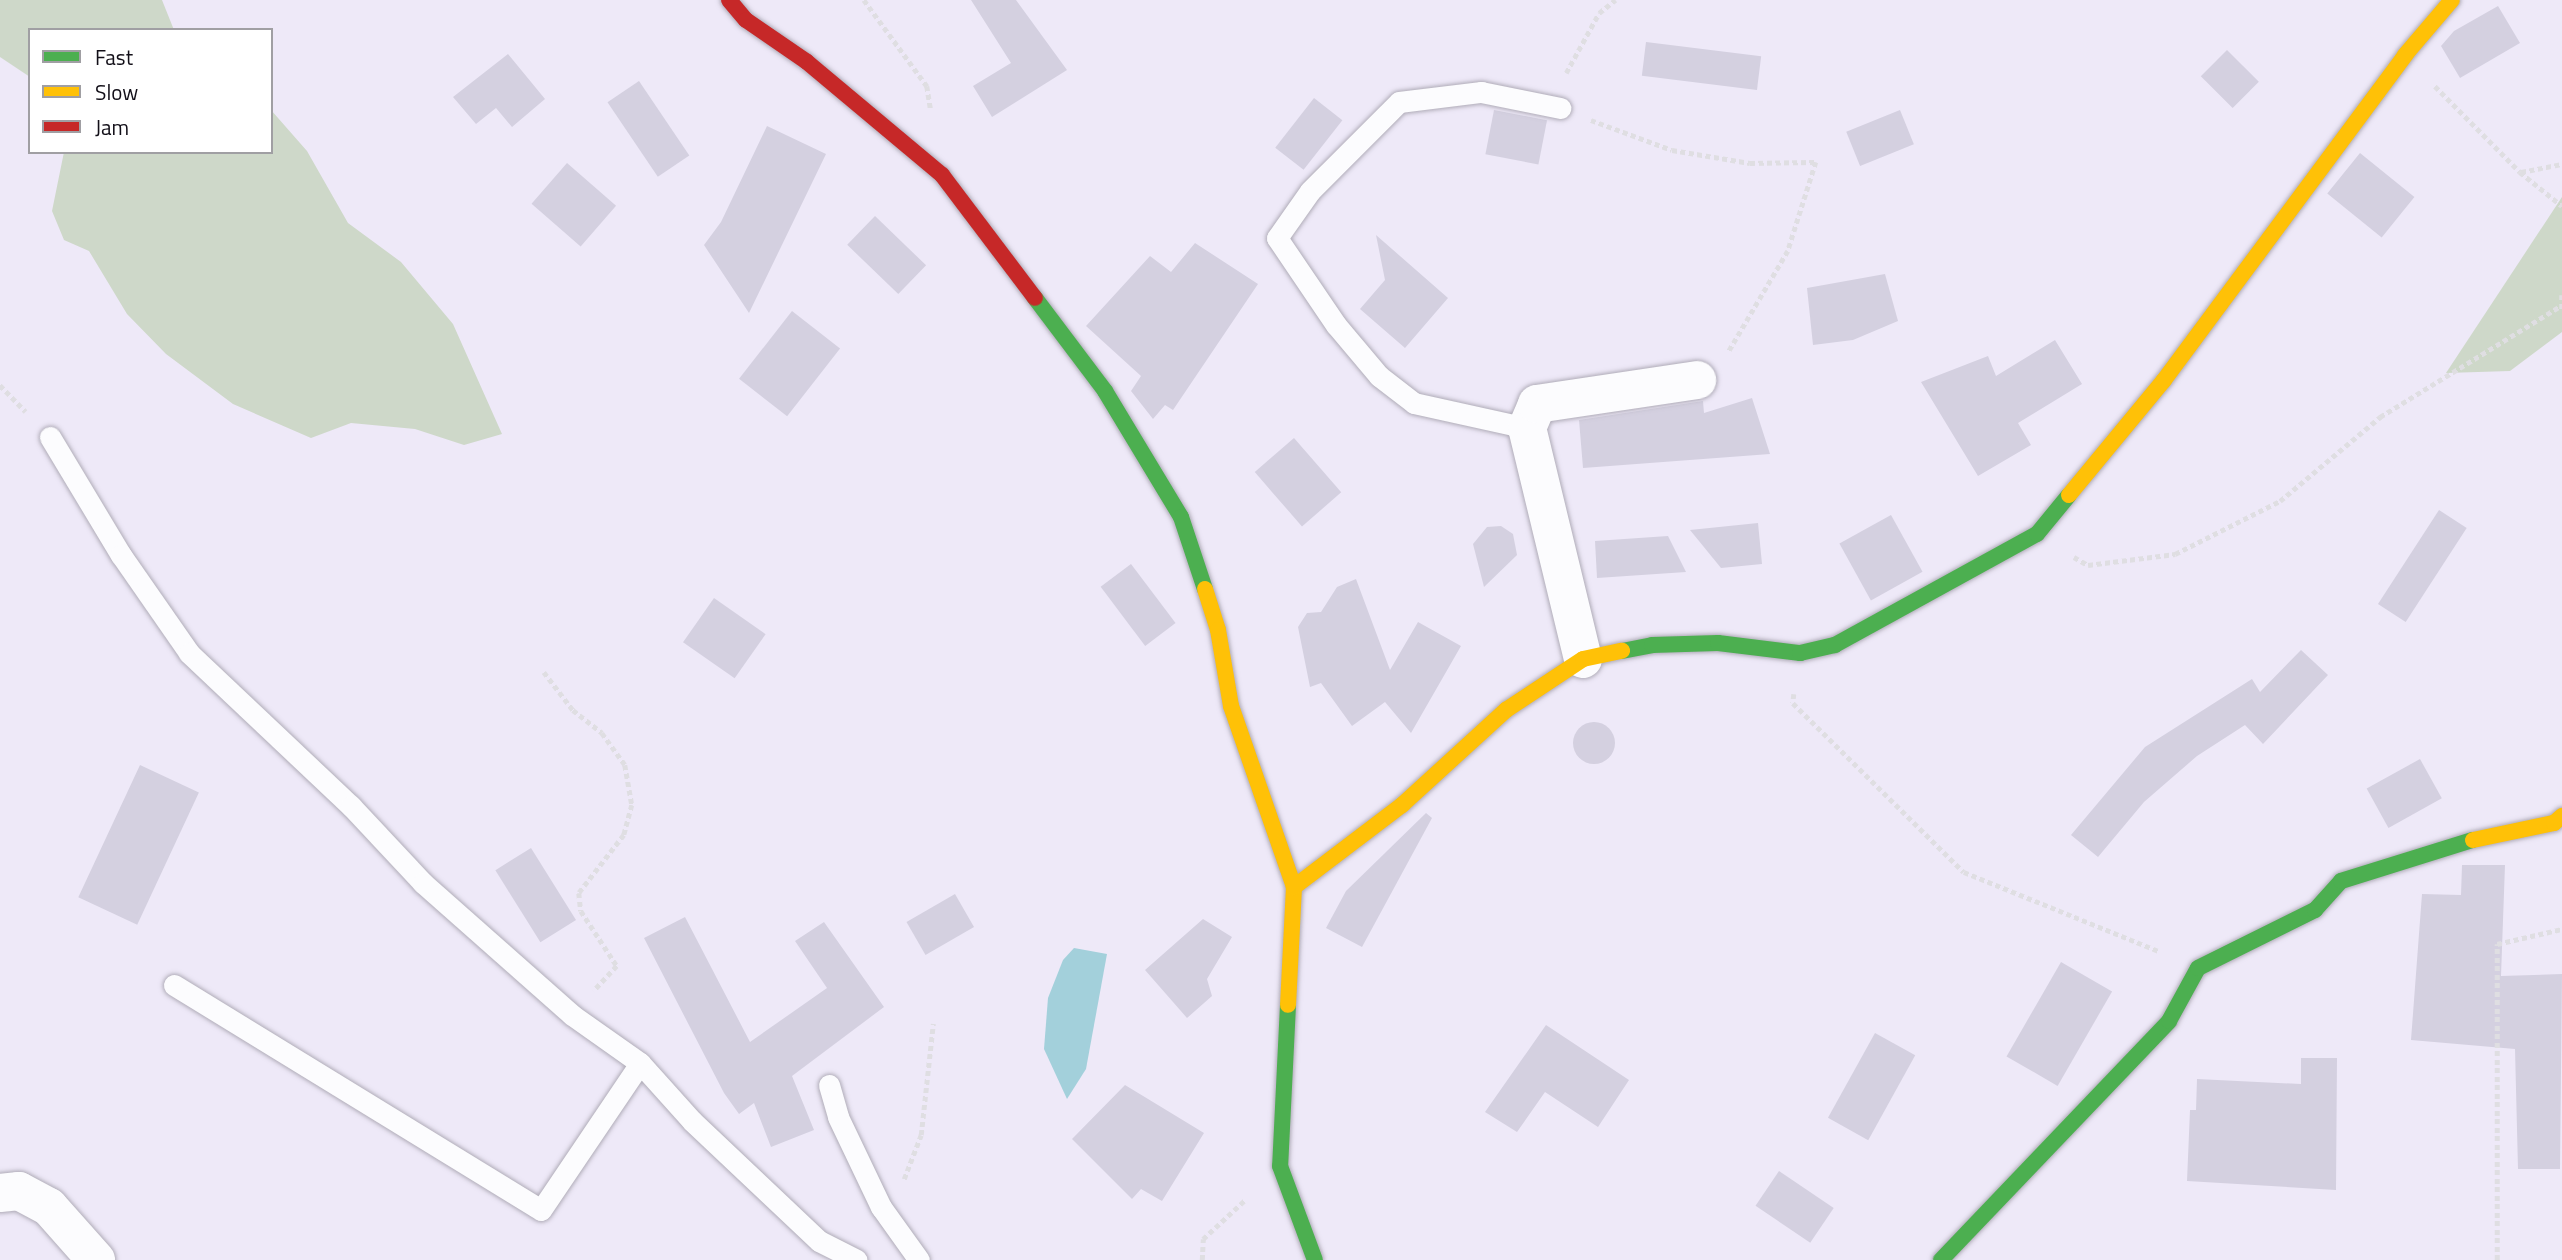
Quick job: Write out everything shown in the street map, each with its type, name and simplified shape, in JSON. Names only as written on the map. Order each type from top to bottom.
[{"type":"street","points":[[729,0],[746,20],[807,62],[930,163],[974,214],[1105,391],[1181,517],[1218,631],[1238,729],[1294,887],[1280,1166],[1315,1260]]},
{"type":"street","points":[[1294,887],[1402,805],[1506,710],[1583,659],[1652,645],[1718,643],[1800,653],[1835,645],[2038,534],[2164,380],[2405,55],[2452,0]]},
{"type":"street","points":[[1583,659],[1527,428],[1537,404],[1697,380]]},
{"type":"street","points":[[1941,1260],[2169,1021],[2199,968],[2315,910],[2341,881],[2449,845],[2554,822],[2562,816]]},
{"type":"street","points":[[0,1193],[19,1191],[50,1207],[96,1260]]},
{"type":"lane","points":[[1527,428],[1415,403],[1379,376],[1345,335],[1277,238],[1310,191],[1399,102],[1481,92],[1560,108]]},
{"type":"lane","points":[[50,437],[121,555],[189,653],[351,806],[423,883],[572,1015],[640,1063],[728,1157],[830,1254],[857,1260]]},
{"type":"lane","points":[[174,985],[541,1210],[640,1063]]},
{"type":"lane","points":[[829,1085],[838,1118],[881,1207],[919,1260]]},
{"type":"path","points":[[864,0],[927,86],[932,112],[930,163]]},
{"type":"path","points":[[1615,0],[1599,13],[1567,67],[1560,108],[1672,150],[1750,163],[1816,162],[1788,251],[1757,308],[1733,348],[1697,380]]},
{"type":"path","points":[[2405,55],[2520,172],[2562,206]]},
{"type":"path","points":[[2520,172],[2562,164]]},
{"type":"path","points":[[2038,534],[2088,565],[2175,554],[2280,501],[2380,417],[2561,308],[2562,295]]},
{"type":"path","points":[[1800,653],[1793,703],[1915,829],[1964,872],[2199,968]]},
{"type":"path","points":[[544,672],[573,710],[602,733],[625,765],[632,805],[624,835],[579,893],[581,911],[617,966],[572,1015]]},
{"type":"path","points":[[2497,1260],[2497,944],[2562,929]]},
{"type":"path","points":[[881,1207],[908,1174],[921,1135],[933,1024]]},
{"type":"path","points":[[1202,1260],[1203,1239],[1280,1166]]},
{"type":"green space","points":[[0,0],[162,0],[173,28],[28,28],[28,76],[0,57]]},
{"type":"green space","points":[[273,112],[307,151],[348,223],[401,262],[453,324],[502,434],[464,445],[415,429],[351,423],[311,438],[233,404],[166,354],[127,314],[89,251],[64,240],[52,211],[64,154],[273,154]]},
{"type":"green space","points":[[2562,197],[2562,332],[2510,371],[2446,373]]},
{"type":"water","points":[[1074,948],[1107,954],[1086,1069],[1067,1099],[1044,1049],[1048,998],[1063,960]]},
{"type":"building","points":[[971,0],[1016,0],[1067,70],[992,117],[973,86],[1011,63]]},
{"type":"building","points":[[2498,6],[2520,43],[2460,78],[2441,46],[2454,31]]},
{"type":"building","points":[[1646,42],[1761,56],[1757,90],[1642,76]]},
{"type":"building","points":[[2227,50],[2259,82],[2233,108],[2201,76]]},
{"type":"building","points":[[508,54],[545,99],[512,127],[496,108],[476,124],[453,97]]},
{"type":"building","points":[[639,81],[689,156],[658,177],[607,102]]},
{"type":"building","points":[[1314,98],[1342,120],[1304,170],[1275,148]]},
{"type":"building","points":[[1494,110],[1547,120],[1538,164],[1485,154]]},
{"type":"building","points":[[1900,110],[1914,144],[1860,166],[1846,132]]},
{"type":"building","points":[[767,126],[826,154],[749,313],[704,245],[721,222]]},
{"type":"building","points":[[2360,153],[2414,197],[2382,237],[2327,193]]},
{"type":"building","points":[[567,163],[616,206],[581,246],[532,204]]},
{"type":"building","points":[[875,216],[926,265],[898,294],[847,245]]},
{"type":"building","points":[[1376,235],[1448,298],[1405,348],[1360,309],[1385,280]]},
{"type":"building","points":[[1195,243],[1258,284],[1173,410],[1165,405],[1153,419],[1131,391],[1141,376],[1086,326],[1150,256],[1171,272]]},
{"type":"building","points":[[1885,274],[1898,321],[1853,340],[1813,345],[1807,288]]},
{"type":"building","points":[[792,311],[840,349],[787,416],[739,379]]},
{"type":"building","points":[[2055,340],[2082,384],[2018,423],[2031,445],[1978,476],[1921,382],[1988,356],[1996,376]]},
{"type":"building","points":[[1752,398],[1770,454],[1583,468],[1579,420],[1703,401],[1704,413]]},
{"type":"building","points":[[1294,438],[1341,492],[1302,526],[1255,472]]},
{"type":"building","points":[[2439,510],[2467,528],[2406,622],[2378,604]]},
{"type":"building","points":[[1891,515],[1923,572],[1871,600],[1839,544]]},
{"type":"building","points":[[1758,523],[1762,564],[1721,568],[1690,530]]},
{"type":"building","points":[[1501,526],[1513,534],[1517,555],[1484,587],[1473,544],[1487,527]]},
{"type":"building","points":[[1668,536],[1686,572],[1597,578],[1595,541]]},
{"type":"building","points":[[1131,564],[1176,623],[1145,646],[1101,587]]},
{"type":"building","points":[[1356,579],[1390,670],[1418,622],[1461,646],[1411,733],[1385,702],[1352,726],[1321,683],[1310,687],[1298,627],[1307,613],[1321,612],[1337,587]]},
{"type":"building","points":[[714,598],[766,634],[735,678],[683,642]]},
{"type":"building","points":[[2301,650],[2328,675],[2263,744],[2245,725],[2197,756],[2144,802],[2098,857],[2071,835],[2145,747],[2252,679],[2260,692]]},
{"type":"building","points":[[1594,722],[1609,728],[1615,743],[1609,758],[1594,764],[1579,758],[1573,743],[1579,728]]},
{"type":"building","points":[[2420,759],[2442,798],[2388,828],[2367,789]]},
{"type":"building","points":[[140,765],[199,792],[137,925],[78,897]]},
{"type":"building","points":[[1426,813],[1432,818],[1362,947],[1326,928],[1346,891]]},
{"type":"building","points":[[531,848],[576,920],[540,942],[495,870]]},
{"type":"building","points":[[2462,865],[2505,865],[2501,976],[2562,974],[2560,1169],[2518,1169],[2515,1049],[2411,1040],[2422,894],[2461,895]]},
{"type":"building","points":[[955,894],[974,927],[926,955],[907,922]]},
{"type":"building","points":[[685,917],[750,1042],[827,988],[795,941],[824,922],[884,1007],[792,1076],[814,1130],[771,1147],[754,1103],[739,1114],[724,1093],[644,938]]},
{"type":"building","points":[[1203,919],[1232,937],[1207,979],[1212,996],[1187,1018],[1145,970]]},
{"type":"building","points":[[2061,962],[2112,991],[2058,1086],[2006,1056]]},
{"type":"building","points":[[1546,1025],[1629,1080],[1598,1127],[1545,1092],[1517,1132],[1485,1112]]},
{"type":"building","points":[[1875,1033],[1915,1055],[1868,1140],[1828,1118]]},
{"type":"building","points":[[2301,1058],[2337,1058],[2336,1190],[2187,1181],[2190,1110],[2196,1110],[2197,1079],[2301,1084]]},
{"type":"building","points":[[1125,1085],[1204,1133],[1162,1201],[1141,1189],[1132,1199],[1072,1139]]},
{"type":"building","points":[[1779,1171],[1834,1208],[1810,1243],[1756,1206]]},
{"type":"traffic: fast","points":[[1035,298],[1105,391],[1181,517],[1205,589]]},
{"type":"traffic: fast","points":[[1622,651],[1652,645],[1718,643],[1800,653],[1835,645],[2037,534],[2069,495]]},
{"type":"traffic: fast","points":[[1941,1260],[2169,1021],[2198,968],[2315,910],[2341,881],[2473,840]]},
{"type":"traffic: fast","points":[[1288,1005],[1280,1166],[1315,1260]]},
{"type":"traffic: slow","points":[[2069,495],[2164,380],[2405,55],[2452,0]]},
{"type":"traffic: slow","points":[[1205,589],[1218,630],[1231,706],[1294,887],[1288,1005]]},
{"type":"traffic: slow","points":[[1294,887],[1402,805],[1506,710],[1583,659],[1622,651]]},
{"type":"traffic: slow","points":[[2473,840],[2554,823],[2562,816]]},
{"type":"traffic: jam","points":[[729,0],[746,20],[807,62],[942,175],[1035,298]]}]
